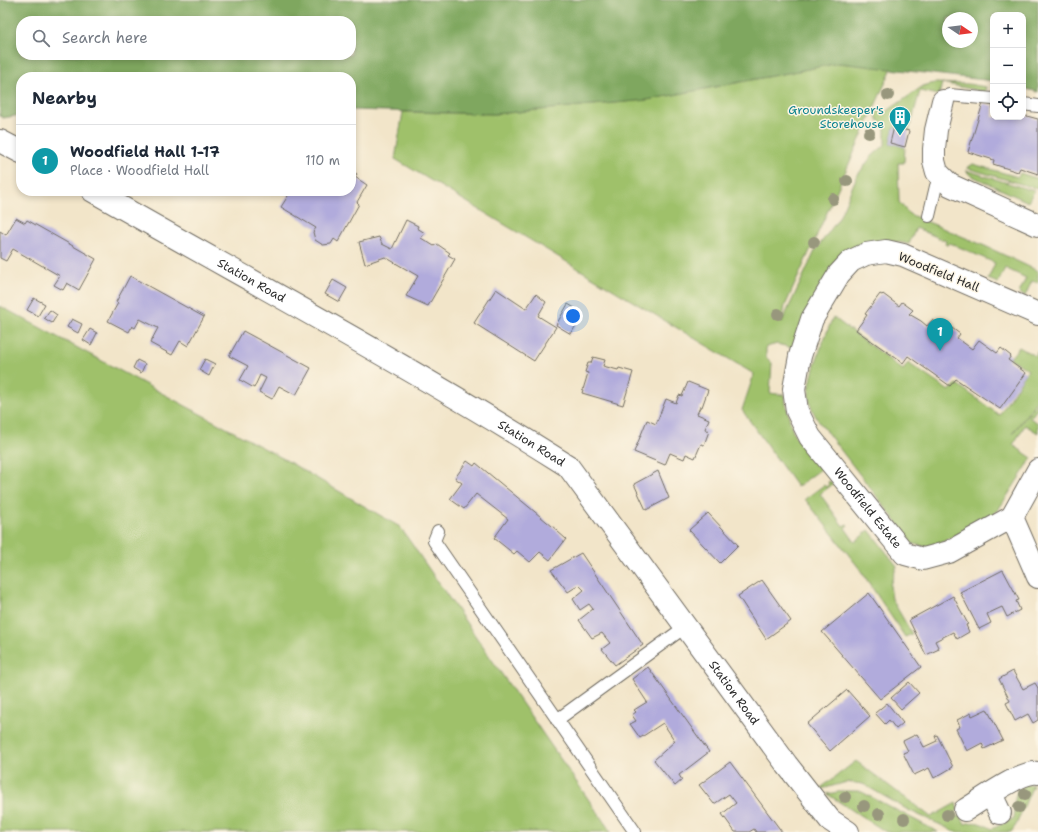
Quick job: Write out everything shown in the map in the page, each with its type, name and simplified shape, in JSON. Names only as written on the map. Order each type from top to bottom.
[{"type":"street","points":[[943,101],[936,130],[934,149],[934,161],[937,172],[950,185],[1038,225]]},
{"type":"street","points":[[0,141],[16,149]]},
{"type":"street","name":"Station Road","points":[[102,196],[377,352],[568,466],[786,765],[830,820],[848,832]]},
{"type":"street","name":"Woodfield Hall","points":[[800,356],[812,319],[839,274],[851,261],[866,254],[886,251],[903,255],[1038,314]]},
{"type":"street","name":"Woodfield Estate","points":[[800,356],[794,389],[797,411],[810,437],[905,554],[924,559],[949,552],[1012,516]]},
{"type":"street","points":[[1038,470],[1012,516],[1038,577]]},
{"type":"street","points":[[965,810],[995,803],[1013,780],[1033,772],[1038,773]]},
{"type":"lane","points":[[943,101],[949,95],[990,99]]},
{"type":"lane","points":[[1026,104],[1038,106]]},
{"type":"lane","points":[[928,216],[936,186],[944,179]]},
{"type":"lane","points":[[438,531],[434,542],[635,832]]},
{"type":"lane","points":[[557,720],[685,627]]},
{"type":"green space","points":[[0,0],[1038,0],[1038,92],[1026,89],[1026,12],[990,12],[990,81],[839,63],[647,100],[494,114],[356,110],[356,72],[16,72],[16,116],[3,118],[0,116]]},
{"type":"green space","points":[[839,63],[892,68],[785,306],[782,322],[815,251],[839,218],[857,176],[871,157],[885,145],[885,129],[877,118],[875,111],[886,112],[923,86],[934,83],[942,83],[939,95],[920,91],[909,131],[894,127],[890,143],[905,147],[904,163],[898,163],[899,202],[909,214],[985,246],[1038,271],[1038,283],[1032,281],[1025,296],[1019,293],[1026,278],[1005,268],[998,283],[988,279],[995,263],[950,243],[948,245],[945,244],[946,241],[916,228],[909,244],[881,241],[868,243],[854,248],[793,348],[777,344],[766,347],[766,357],[772,363],[770,393],[784,395],[791,426],[795,436],[821,469],[797,487],[742,410],[754,374],[395,159],[403,112],[496,114],[647,100]]},
{"type":"green space","points":[[943,83],[968,84],[986,87],[985,92]]},
{"type":"green space","points":[[973,164],[1018,177],[1020,173],[1038,179],[1038,189],[967,168]]},
{"type":"green space","points":[[966,171],[1034,191],[1028,202],[970,175]]},
{"type":"green space","points":[[0,306],[284,459],[400,527],[611,832],[0,832]]},
{"type":"green space","points":[[833,317],[903,370],[908,363],[949,391],[957,384],[999,415],[1028,370],[1010,358],[1019,347],[1035,356],[1038,351],[1038,399],[1012,434],[1038,402],[1038,408],[1030,418],[1038,423],[1038,433],[1025,425],[1013,445],[1032,458],[1000,507],[993,515],[969,529],[936,545],[926,547],[910,542],[909,538],[819,422],[810,404],[809,393],[812,374]]},
{"type":"green space","points":[[830,481],[833,484],[820,494],[843,526],[848,525],[845,528],[855,542],[869,530],[897,566],[890,585],[892,599],[912,634],[905,637],[859,568],[805,499],[824,485],[826,487],[829,485],[828,482]]},
{"type":"green space","points":[[856,761],[931,817],[956,803],[958,810],[954,814],[956,817],[961,816],[965,824],[972,822],[979,823],[992,829],[1014,818],[1015,799],[1018,791],[1025,784],[1033,785],[1016,825],[1011,832],[956,832],[908,810],[863,784],[847,782],[818,790]]},
{"type":"green space","points":[[844,791],[860,791],[938,832],[886,832],[827,794]]},
{"type":"building","points":[[983,103],[990,105],[990,120],[1026,120],[1026,116],[1038,119],[1038,174],[1020,168],[1018,172],[993,164],[994,160],[968,152]]},
{"type":"building","name":"Groundskeeper's Storehouse","points":[[894,127],[909,131],[905,147],[890,143]]},
{"type":"building","points":[[356,178],[367,185],[357,202],[359,204],[338,242],[334,239],[331,244],[323,245],[315,240],[313,232],[316,228],[281,207],[288,196],[356,196]]},
{"type":"building","points":[[16,218],[25,223],[27,220],[96,259],[79,290],[67,283],[63,290],[54,285],[60,276],[13,249],[6,261],[0,258],[0,231],[6,235]]},
{"type":"building","points":[[406,220],[418,226],[417,228],[425,233],[421,238],[434,246],[437,244],[450,253],[448,255],[455,259],[428,306],[406,296],[418,276],[385,257],[365,264],[359,242],[379,237],[382,244],[392,249]]},
{"type":"building","points":[[130,276],[204,317],[188,346],[180,341],[172,355],[150,343],[158,328],[140,319],[135,328],[132,326],[129,332],[108,321]]},
{"type":"building","points":[[333,280],[347,288],[339,302],[325,294]]},
{"type":"building","points":[[496,289],[526,309],[536,294],[546,302],[538,316],[556,327],[534,361],[474,323]]},
{"type":"building","points":[[880,294],[883,294],[899,306],[902,302],[913,310],[909,314],[927,326],[932,320],[949,332],[952,328],[960,334],[957,338],[972,349],[979,340],[997,353],[1001,348],[1011,356],[1008,360],[1026,373],[1000,409],[956,379],[950,386],[908,356],[903,363],[856,330],[867,315],[865,314]]},
{"type":"building","points":[[34,298],[45,304],[38,316],[27,310]]},
{"type":"building","points":[[568,304],[583,313],[571,334],[556,325]]},
{"type":"building","points":[[50,310],[57,315],[52,323],[44,318]]},
{"type":"building","points":[[72,319],[82,324],[78,333],[67,327]]},
{"type":"building","points":[[90,329],[97,333],[91,345],[83,340]]},
{"type":"building","points":[[243,331],[311,368],[296,395],[279,386],[272,399],[259,392],[266,378],[260,375],[254,388],[240,380],[248,366],[229,356]]},
{"type":"building","points":[[593,357],[605,360],[603,366],[633,372],[623,405],[582,393],[588,373],[585,372],[588,363],[591,363]]},
{"type":"building","points":[[205,359],[215,364],[209,376],[199,370]]},
{"type":"building","points":[[137,360],[145,364],[141,373],[133,368]]},
{"type":"building","points":[[688,382],[708,390],[702,407],[700,407],[697,414],[709,419],[705,429],[709,431],[704,445],[701,444],[695,458],[686,454],[684,459],[670,453],[665,465],[634,452],[647,420],[656,424],[666,399],[676,403],[679,395],[682,396]]},
{"type":"building","points":[[467,461],[474,466],[476,463],[566,539],[550,560],[540,552],[530,562],[517,551],[514,554],[494,538],[508,519],[476,494],[464,509],[450,499],[462,483],[455,478]]},
{"type":"building","points":[[658,471],[669,498],[646,510],[634,484]]},
{"type":"building","points":[[708,513],[738,545],[720,563],[689,530]]},
{"type":"building","points":[[581,553],[643,645],[615,665],[602,649],[610,643],[602,633],[592,638],[579,620],[593,609],[589,604],[580,610],[573,599],[584,590],[579,585],[568,592],[551,570]]},
{"type":"building","points":[[1003,570],[1019,600],[1016,601],[1020,610],[1007,617],[1002,607],[987,614],[991,623],[979,629],[960,592]]},
{"type":"building","points":[[762,580],[791,621],[766,639],[738,596]]},
{"type":"building","points":[[869,593],[921,667],[880,699],[822,632]]},
{"type":"building","points":[[953,596],[968,624],[966,625],[969,632],[957,639],[953,632],[935,641],[939,649],[926,655],[909,620]]},
{"type":"building","points":[[648,667],[709,752],[679,775],[682,780],[675,786],[654,760],[675,741],[663,723],[640,738],[630,724],[636,721],[632,715],[636,712],[634,710],[647,702],[632,679]]},
{"type":"building","points":[[1013,671],[1023,689],[1035,683],[1038,688],[1038,720],[1033,723],[1028,714],[1015,721],[1006,703],[1010,701],[999,679]]},
{"type":"building","points":[[909,682],[919,693],[901,709],[891,698]]},
{"type":"building","points":[[847,690],[870,716],[830,751],[807,724]]},
{"type":"building","points":[[887,703],[903,723],[896,729],[889,720],[885,724],[875,713]]},
{"type":"building","points":[[987,709],[1003,740],[984,749],[982,743],[967,751],[956,729],[960,727],[957,720],[971,713],[972,716]]},
{"type":"building","points":[[917,734],[924,747],[937,741],[935,736],[937,735],[953,767],[934,778],[929,768],[914,775],[903,753],[908,751],[903,741]]},
{"type":"building","points":[[730,762],[782,832],[756,832],[754,829],[749,832],[735,832],[722,814],[736,803],[729,794],[714,804],[699,785]]},
{"type":"place","name":"Groundskeeper's Storehouse","points":[[900,136]]},
{"type":"place","name":"Woodfield Hall 1-17","points":[[940,351]]}]
